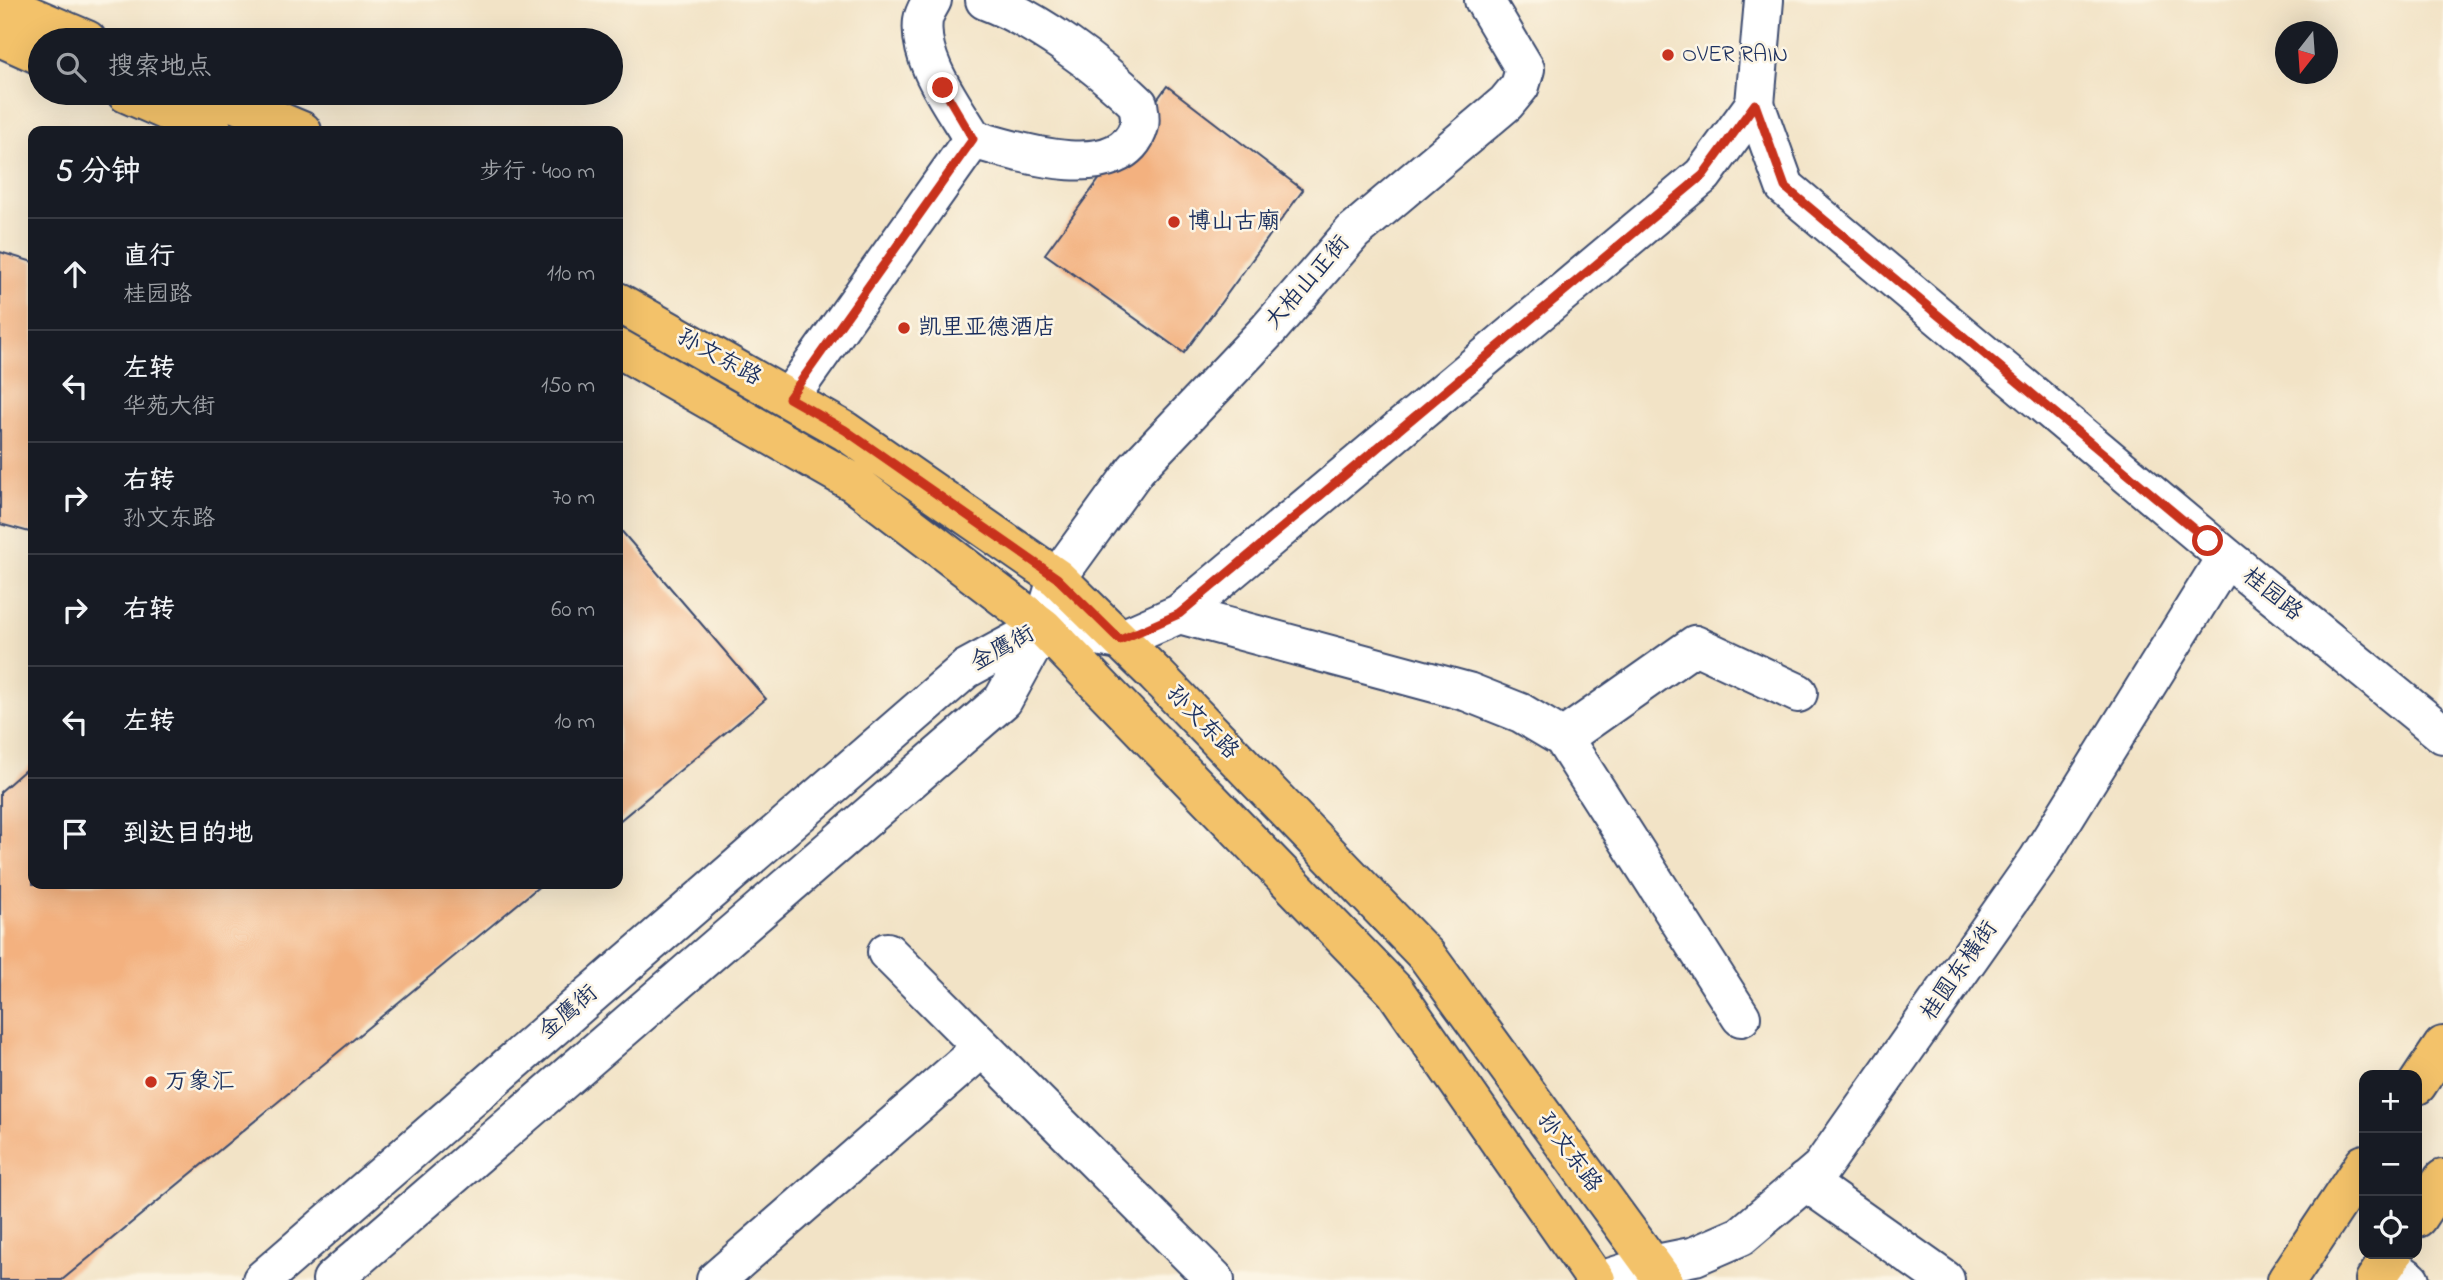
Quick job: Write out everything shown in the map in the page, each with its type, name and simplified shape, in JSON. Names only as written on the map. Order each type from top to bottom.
[{"type":"main road","points":[[0,4],[58,28]]},
{"type":"main road","points":[[0,37],[28,50]]},
{"type":"main road","points":[[153,105],[201,126]]},
{"type":"main road","points":[[240,105],[290,126]]},
{"type":"main road","name":"孙文东路","points":[[623,305],[845,430],[1057,578],[1427,956],[1657,1272]]},
{"type":"main road","name":"孙文东路","points":[[623,351],[853,482],[1043,627],[1395,991],[1597,1280]]},
{"type":"main road","points":[[2422,1078],[2443,1046]]},
{"type":"main road","points":[[2287,1280],[2359,1172]]},
{"type":"main road","points":[[2422,1211],[2443,1180]]},
{"type":"street","points":[[932,0],[923,18],[925,47],[943,88],[973,139],[1023,154],[1066,160],[1109,158],[1128,145],[1139,125],[1138,104],[1114,80],[1010,10],[985,0]]},
{"type":"street","name":"大柏山正街","points":[[1043,627],[1057,578],[1136,469],[1269,329],[1353,232],[1475,131],[1520,86],[1525,69],[1484,0]]},
{"type":"street","points":[[1043,627],[1120,640],[1179,614],[1703,175],[1755,104],[1764,0]]},
{"type":"street","name":"桂园路","points":[[1755,104],[1785,187],[2226,557],[2443,734]]},
{"type":"street","points":[[789,398],[973,139]]},
{"type":"street","name":"桂圆东横街","points":[[1603,1280],[1657,1272],[1741,1236],[1821,1168],[2038,860],[2226,557]]},
{"type":"street","points":[[1179,614],[1468,692],[1521,713],[1563,738],[1741,1017]]},
{"type":"street","name":"金鹰街","points":[[262,1280],[966,669],[1043,627]]},
{"type":"street","name":"金鹰街","points":[[332,1280],[1003,700],[1043,627]]},
{"type":"street","points":[[1563,738],[1695,645],[1798,693]]},
{"type":"street","points":[[887,952],[1215,1280]]},
{"type":"street","points":[[716,1280],[982,1048]]},
{"type":"street","points":[[1805,1181],[1945,1280]]},
{"type":"building","name":"博山古廟","points":[[1167,86],[1303,190],[1184,353],[1045,254]]},
{"type":"building","points":[[0,252],[28,260],[28,532],[0,524]]},
{"type":"building","points":[[623,533],[766,699],[623,818]]},
{"type":"building","name":"万象汇","points":[[28,767],[28,889],[536,889],[62,1280],[0,1280],[0,792]]},
{"type":"place","name":"OVER RAIN","points":[[1668,55]]},
{"type":"place","name":"博山古廟","points":[[1174,222]]},
{"type":"place","name":"凯里亚德酒店","points":[[904,328]]},
{"type":"place","name":"万象汇","points":[[151,1082]]},
{"type":"route","points":[[943,88],[973,139],[789,398],[845,430],[1057,578],[1120,640],[1179,614],[1703,175],[1755,104],[1785,187],[2208,541]]}]
